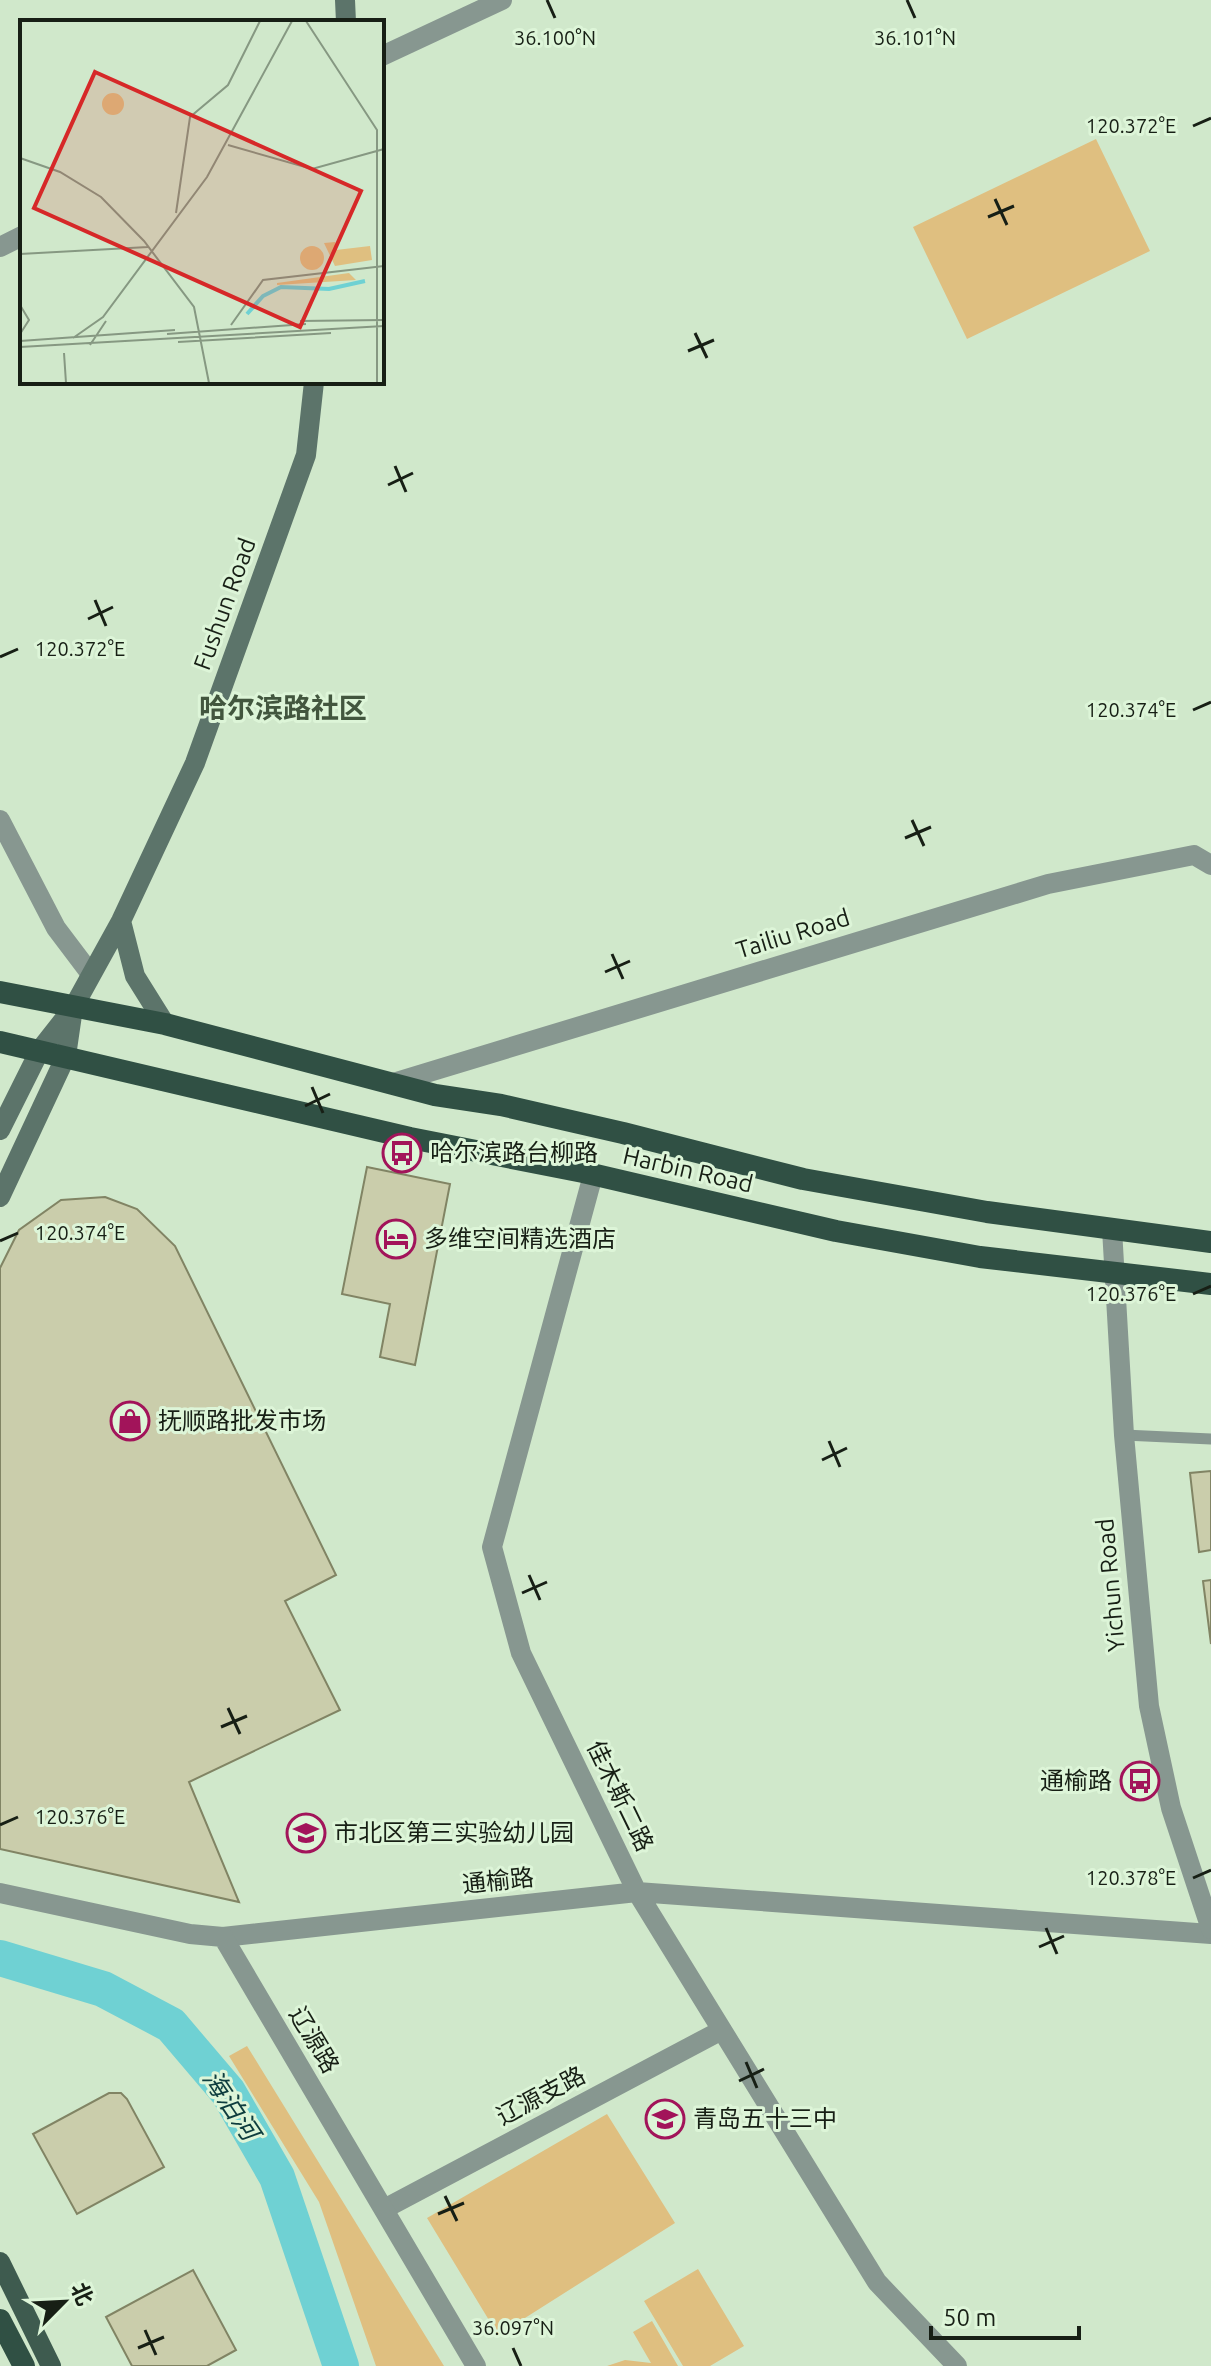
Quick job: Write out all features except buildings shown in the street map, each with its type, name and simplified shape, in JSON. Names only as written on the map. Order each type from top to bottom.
[{"type":"highway","name":"Harbin Road","points":[[0,992],[165,1024],[393,1083],[623,1133],[803,1179],[987,1212],[1211,1242]]},
{"type":"highway","name":"Harbin Road","points":[[0,1042],[410,1138],[593,1175],[851,1234],[980,1257],[1211,1284]]},
{"type":"highway","points":[[0,2320],[24,2366]]},
{"type":"main road","points":[[345,0],[346,20]]},
{"type":"main road","name":"Fushun Road","points":[[0,1130],[40,1050],[73,1008],[121,921],[195,763],[306,455],[314,384]]},
{"type":"main road","points":[[121,921],[135,976],[165,1024]]},
{"type":"main road","name":"Fushun Road","points":[[0,1197],[66,1056],[73,1008]]},
{"type":"main road","points":[[0,2262],[51,2366]]},
{"type":"street","points":[[384,55],[502,0]]},
{"type":"street","points":[[0,247],[20,237]]},
{"type":"street","points":[[0,820],[56,928],[90,973]]},
{"type":"street","name":"Tailiu Road","points":[[393,1083],[1048,884],[1194,855],[1211,865]]},
{"type":"street","name":"佳木斯二路","points":[[593,1175],[492,1547],[521,1653],[637,1892],[877,2282],[957,2366]]},
{"type":"street","name":"Yichun Road","points":[[1112,1229],[1124,1435],[1149,1706],[1171,1808],[1211,1931]]},
{"type":"street","name":"通榆路","points":[[223,1937],[637,1892],[1211,1931]]},
{"type":"street","points":[[0,1893],[190,1934],[223,1937]]},
{"type":"street","name":"辽源路","points":[[223,1937],[476,2366]]},
{"type":"street","name":"辽源支路","points":[[384,2209],[722,2030]]},
{"type":"lane","points":[[1124,1435],[1211,1439]]},
{"type":"shaded area","points":[[1096,139],[1150,251],[967,339],[913,227]]},
{"type":"shaded area","points":[[247,2046],[444,2366],[376,2366],[319,2202],[229,2056]]},
{"type":"shaded area","points":[[607,2114],[675,2223],[498,2335],[427,2218]]},
{"type":"shaded area","points":[[698,2269],[744,2346],[710,2366],[683,2366],[644,2301]]},
{"type":"shaded area","points":[[652,2321],[678,2366],[607,2366],[625,2360],[651,2363],[633,2332]]},
{"type":"waterway","name":"海泊河","points":[[0,1958],[103,1989],[171,2025],[228,2092],[277,2177],[341,2366]]},
{"type":"place","name":"哈尔滨路台柳路","points":[[402,1153]]},
{"type":"place","name":"多维空间精选酒店","points":[[396,1239]]},
{"type":"place","name":"抚顺路批发市场","points":[[130,1421]]},
{"type":"place","name":"通榆路","points":[[1140,1781]]},
{"type":"place","name":"市北区第三实验幼儿园","points":[[306,1833]]},
{"type":"place","name":"青岛五十三中","points":[[665,2119]]},
{"type":"district","name":"哈尔滨路社区","points":[[283,708]]}]
